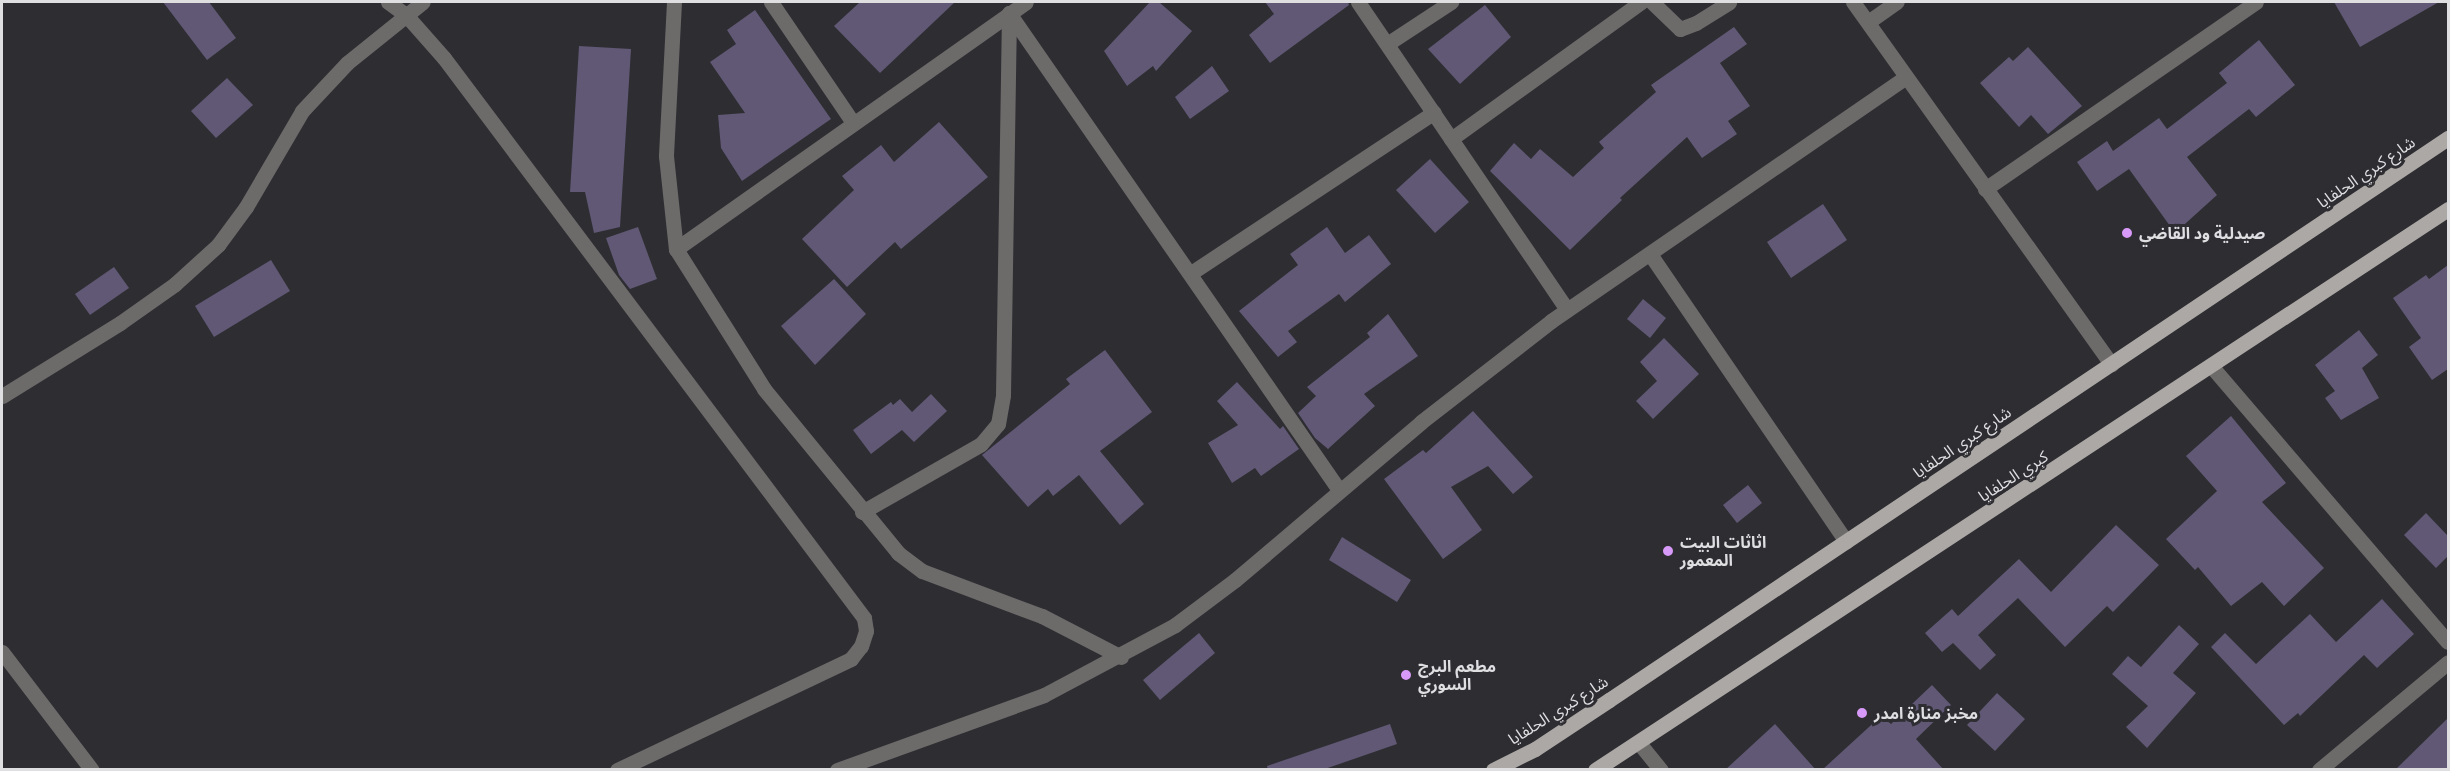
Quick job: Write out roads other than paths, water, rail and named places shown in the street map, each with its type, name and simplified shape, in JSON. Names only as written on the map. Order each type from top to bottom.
[{"type":"main road","name":"شارع كبري الحلفايا","points":[[1493,770],[1535,749],[2448,138]]},
{"type":"main road","name":"كبري الحلفايا","points":[[1595,770],[2212,367],[2448,209]]},
{"type":"street","points":[[388,2],[406,15],[451,67],[864,618],[866,631],[851,659],[617,770]]},
{"type":"street","points":[[2,396],[120,323],[218,246],[246,207],[302,111],[347,63],[423,2]]},
{"type":"street","points":[[674,2],[666,156],[676,249],[764,389],[862,512],[898,553],[922,571],[1042,616],[1121,657]]},
{"type":"street","points":[[771,2],[852,121]]},
{"type":"street","points":[[676,249],[852,121],[1026,2]]},
{"type":"street","points":[[1358,2],[1567,310]]},
{"type":"street","points":[[1386,44],[1451,2]]},
{"type":"street","points":[[1452,139],[1641,2]]},
{"type":"street","points":[[1652,2],[1668,21],[1680,29],[1696,23],[1728,2]]},
{"type":"street","points":[[1853,2],[2111,364]]},
{"type":"street","points":[[1868,22],[1897,2]]},
{"type":"street","points":[[1985,189],[2256,2]]},
{"type":"street","points":[[862,512],[981,444],[998,424],[1003,395],[1010,13]]},
{"type":"street","points":[[1010,13],[1339,490]]},
{"type":"street","points":[[837,770],[986,719],[1121,657],[1175,625],[1235,580],[1339,490],[1567,310],[1905,78]]},
{"type":"street","points":[[1191,273],[1434,112]]},
{"type":"street","points":[[1650,255],[1846,541]]},
{"type":"street","points":[[2212,367],[2448,642]]},
{"type":"street","points":[[2,652],[92,770]]},
{"type":"street","points":[[2319,770],[2448,662]]},
{"type":"street","points":[[1639,743],[1661,770]]},
{"type":"place","name":"صيدلية ود القاضي","points":[[2127,233]]},
{"type":"place","name":"اثاثات البيت المعمور","points":[[1668,551]]},
{"type":"place","name":"مطعم البرج السوري","points":[[1406,675]]},
{"type":"place","name":"مخبز منارة امدر","points":[[1862,713]]}]
